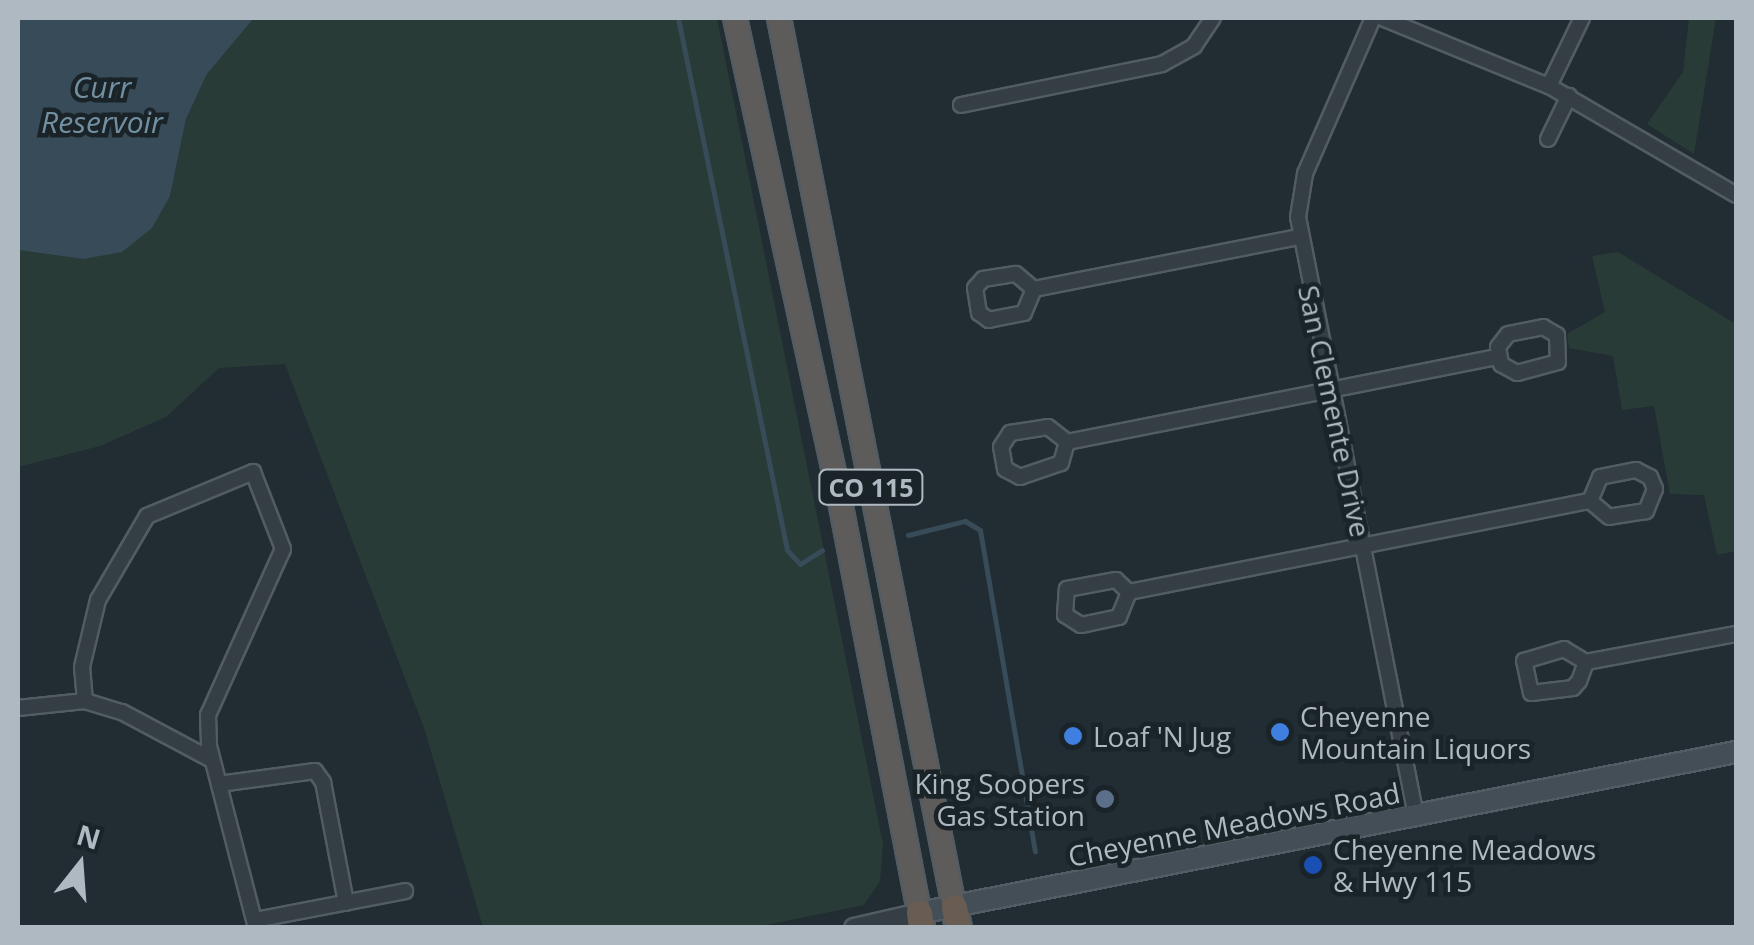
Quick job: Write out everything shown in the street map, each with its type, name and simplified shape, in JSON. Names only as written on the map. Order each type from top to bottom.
[{"type":"highway","name":"CO 115","points":[[735,18],[834,475],[920,920]]},
{"type":"highway","name":"CO 115","points":[[779,18],[956,917]]},
{"type":"main road","name":"Cheyenne Meadows Road","points":[[920,920],[956,917],[1416,816],[1736,752]]},
{"type":"street","points":[[961,105],[1162,64],[1194,46],[1214,18]]},
{"type":"street","name":"San Clemente Drive","points":[[1373,18],[1306,174],[1300,237],[1416,816]]},
{"type":"street","points":[[1382,18],[1549,86],[1736,195]]},
{"type":"street","points":[[1549,86],[1582,18]]},
{"type":"street","points":[[1548,138],[1569,96]]},
{"type":"street","points":[[1034,289],[1300,237]]},
{"type":"street","points":[[1543,327],[1557,335],[1560,355],[1551,368],[1517,373],[1497,357],[1508,334],[1543,327]]},
{"type":"street","points":[[1067,442],[1052,471],[1020,477],[1005,469],[1001,446],[1010,434],[1048,427],[1067,442],[1497,357]]},
{"type":"street","points":[[1636,470],[1650,477],[1655,489],[1646,510],[1608,517],[1590,502],[1600,478],[1636,470]]},
{"type":"street","points":[[84,701],[82,667],[98,600],[146,516],[253,472],[283,549],[208,715],[212,760],[256,924],[405,892]]},
{"type":"street","points":[[1129,592],[1590,502]]},
{"type":"street","points":[[1116,580],[1129,592],[1119,618],[1081,625],[1066,615],[1064,597],[1074,584],[1116,580]]},
{"type":"street","points":[[1586,662],[1736,634]]},
{"type":"street","points":[[1572,650],[1586,662],[1574,688],[1538,696],[1526,688],[1522,671],[1529,655],[1572,650]]},
{"type":"street","points":[[18,708],[84,701],[137,718],[212,760]]},
{"type":"street","points":[[219,784],[314,770],[323,782],[346,903]]},
{"type":"street","points":[[854,928],[920,920]]},
{"type":"green space","points":[[254,18],[717,18],[883,844],[880,881],[864,905],[756,927],[483,927],[424,728],[285,364],[219,368],[166,417],[100,446],[18,467],[18,250],[83,259],[170,196],[186,119],[207,74]]},
{"type":"green space","points":[[1689,18],[1716,18],[1694,154],[1647,124],[1683,72]]},
{"type":"green space","points":[[1618,252],[1736,324],[1736,551],[1717,555],[1704,495],[1670,494],[1654,406],[1622,410],[1613,356],[1569,348],[1567,334],[1605,312],[1592,256]]},
{"type":"water","name":"Curr Reservoir","points":[[18,18],[254,18],[207,74],[186,119],[170,196],[152,228],[122,252],[83,259],[18,250]]},
{"type":"waterway","points":[[678,18],[787,550],[800,564],[822,550]]},
{"type":"waterway","points":[[908,535],[965,521],[980,530],[1035,851]]},
{"type":"place","name":"Cheyenne Mountain Liquors","points":[[1280,732]]},
{"type":"place","name":"Loaf 'N Jug","points":[[1073,736]]},
{"type":"place","name":"King Soopers Gas Station","points":[[1105,799]]},
{"type":"place","name":"Cheyenne Meadows & Hwy 115","points":[[1313,865]]}]
